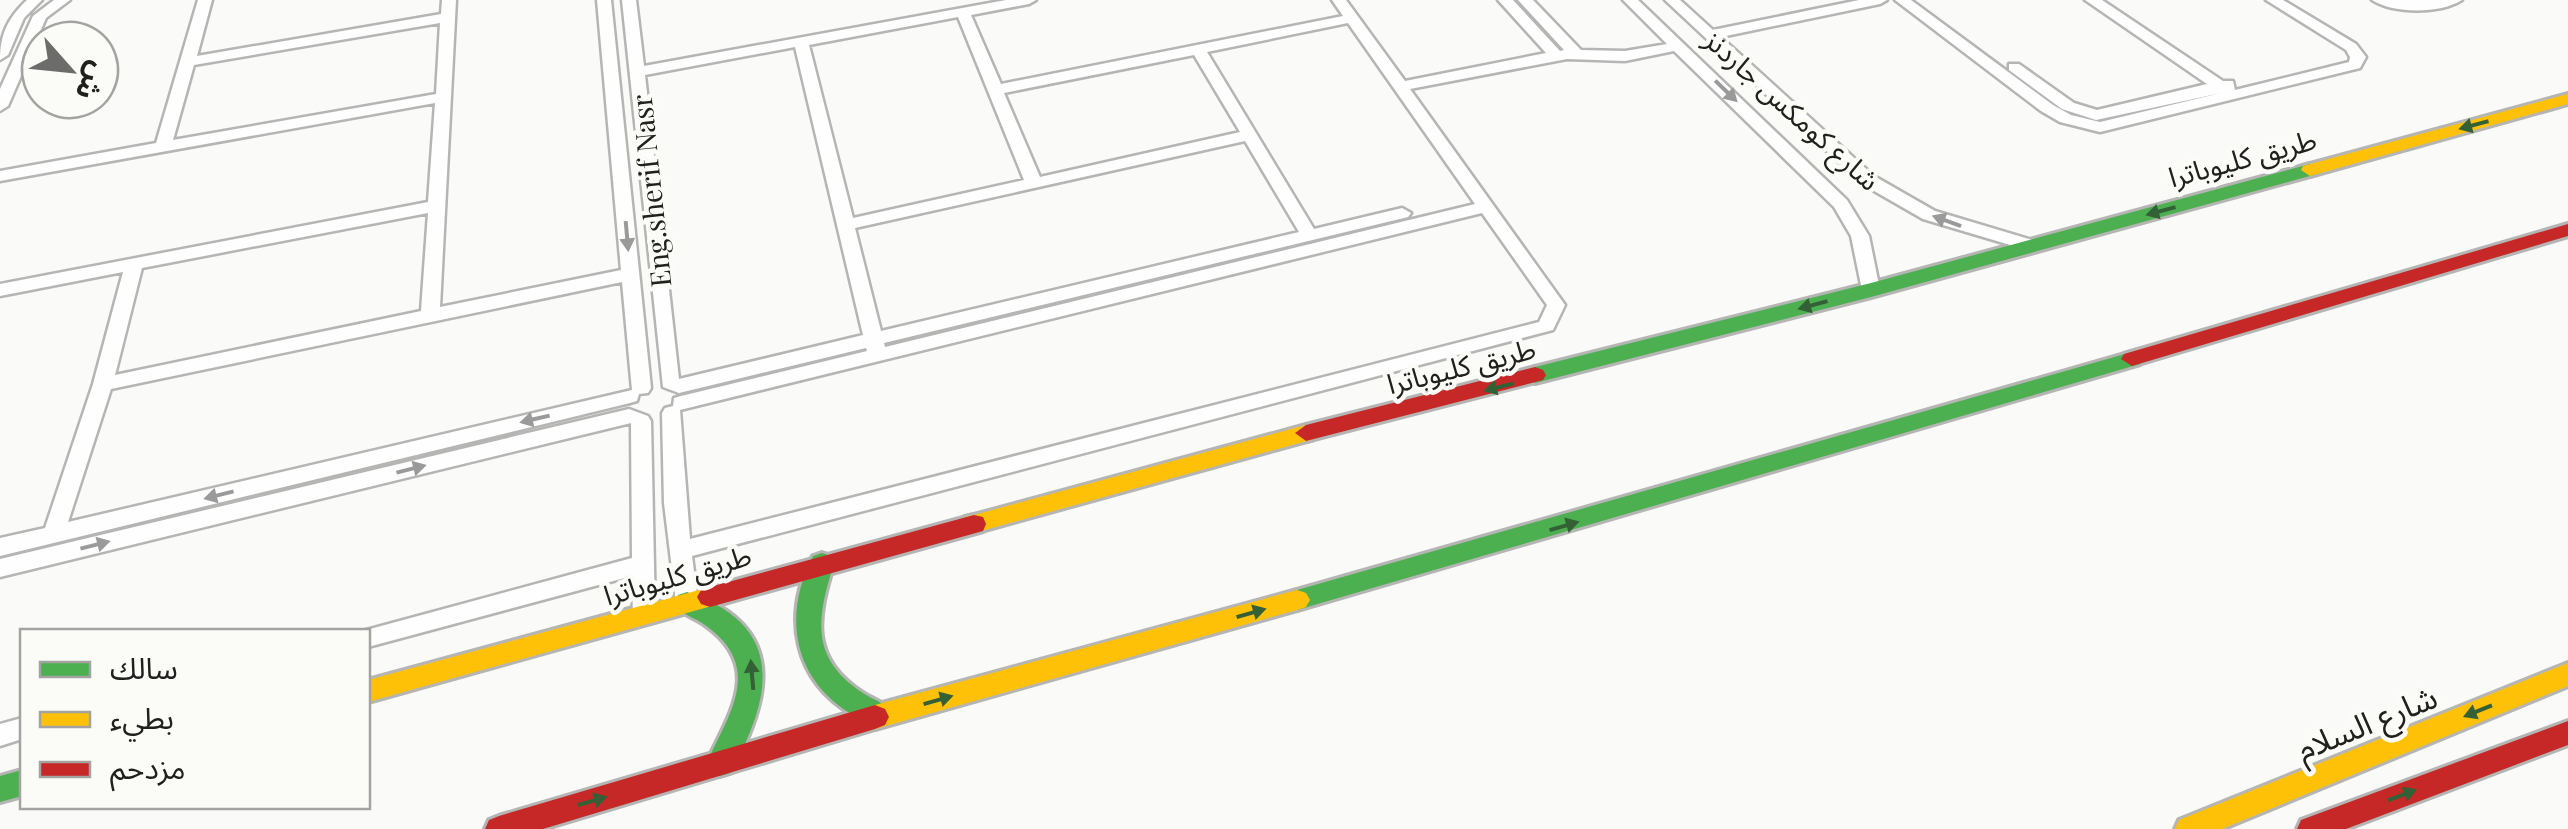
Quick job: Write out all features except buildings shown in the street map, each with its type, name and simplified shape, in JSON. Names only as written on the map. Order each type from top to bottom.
[{"type":"main road","name":"طريق كليوباترا","points":[[370,690],[822,563],[1302,434],[1494,389],[1871,290],[2568,98]]},
{"type":"main road","points":[[498,829],[880,716],[1573,524],[2568,230]]},
{"type":"main road","points":[[822,563],[805,628],[810,664],[833,690],[880,716]]},
{"type":"main road","points":[[688,602],[730,624],[752,662],[749,712],[720,764]]},
{"type":"main road","name":"شارع السلام","points":[[2190,829],[2568,674]]},
{"type":"main road","points":[[2310,829],[2568,733]]},
{"type":"street","points":[[0,56],[18,16],[34,0]]},
{"type":"street","points":[[0,106],[40,16],[63,0]]},
{"type":"street","points":[[163,147],[205,0]]},
{"type":"street","points":[[604,0],[630,274],[643,512],[640,565],[644,615]]},
{"type":"street","name":"Eng.sherif Nasr","points":[[629,0],[676,396],[676,503],[688,602]]},
{"type":"street","points":[[636,67],[968,6],[1029,0]]},
{"type":"street","points":[[681,550],[1541,329],[1553,318],[1556,306],[1404,86],[1339,0]]},
{"type":"street","points":[[1505,0],[1557,56]]},
{"type":"street","points":[[1525,0],[1576,54]]},
{"type":"street","name":"شارع كومكس جاردنز","points":[[1630,0],[1828,190],[1860,236],[1871,290]]},
{"type":"street","name":"شارع كومكس جاردنز","points":[[1672,0],[1868,180],[1940,219],[2032,246]]},
{"type":"street","points":[[1705,30],[1796,3],[1825,0]]},
{"type":"street","points":[[1705,30],[1880,0]]},
{"type":"street","points":[[1902,0],[2047,108],[2077,122],[2121,125],[2349,68],[2358,61],[2350,46],[2273,0]]},
{"type":"street","points":[[1922,0],[2068,106],[2086,113],[2105,114],[2330,57],[2326,44],[2252,0]]},
{"type":"street","points":[[2092,0],[2236,96]]},
{"type":"street","points":[[2379,0],[2419,6],[2455,0]]},
{"type":"street","points":[[636,67],[801,42],[968,6]]},
{"type":"street","points":[[968,6],[996,90],[1034,183]]},
{"type":"street","points":[[187,62],[448,8],[430,316]]},
{"type":"street","points":[[996,90],[1352,18]]},
{"type":"street","points":[[801,42],[875,348]]},
{"type":"street","points":[[1404,86],[1557,56],[1625,56],[1678,46]]},
{"type":"street","points":[[1198,49],[1309,235]]},
{"type":"street","points":[[0,176],[443,104]]},
{"type":"street","points":[[0,189],[443,104]]},
{"type":"street","points":[[846,225],[1249,135]]},
{"type":"street","points":[[620,170],[647,165]]},
{"type":"street","points":[[1828,190],[1868,180]]},
{"type":"street","points":[[0,568],[311,483],[1481,201]]},
{"type":"street","points":[[0,290],[436,206]]},
{"type":"street","points":[[875,348],[1309,235],[1334,236]]},
{"type":"street","points":[[53,535],[103,384],[135,262]]},
{"type":"street","points":[[103,384],[630,274]]},
{"type":"street","points":[[635,405],[676,396]]},
{"type":"street","points":[[0,547],[311,483]]},
{"type":"street","points":[[643,512],[676,503]]},
{"type":"street","points":[[370,636],[640,565]]},
{"type":"traffic: fast","points":[[1535,375],[1871,290],[2310,170]]},
{"type":"traffic: fast","points":[[1297,600],[2132,359]]},
{"type":"traffic: fast","points":[[822,563],[808,614],[812,654],[835,687],[880,716]]},
{"type":"traffic: fast","points":[[687,602],[714,617],[733,634],[746,652],[751,671],[745,714],[720,764]]},
{"type":"traffic: fast","points":[[0,789],[20,784]]},
{"type":"traffic: slow","points":[[2310,170],[2568,99]]},
{"type":"traffic: slow","points":[[974,524],[1306,433]]},
{"type":"traffic: slow","points":[[370,690],[710,597]]},
{"type":"traffic: slow","points":[[875,717],[1297,600]]},
{"type":"traffic: slow","points":[[2189,829],[2568,674]]},
{"type":"traffic: jam","points":[[2132,359],[2568,230]]},
{"type":"traffic: jam","points":[[1306,433],[1535,375]]},
{"type":"traffic: jam","points":[[710,597],[974,524]]},
{"type":"traffic: jam","points":[[499,829],[875,717]]},
{"type":"traffic: jam","points":[[2311,829],[2568,733]]}]
